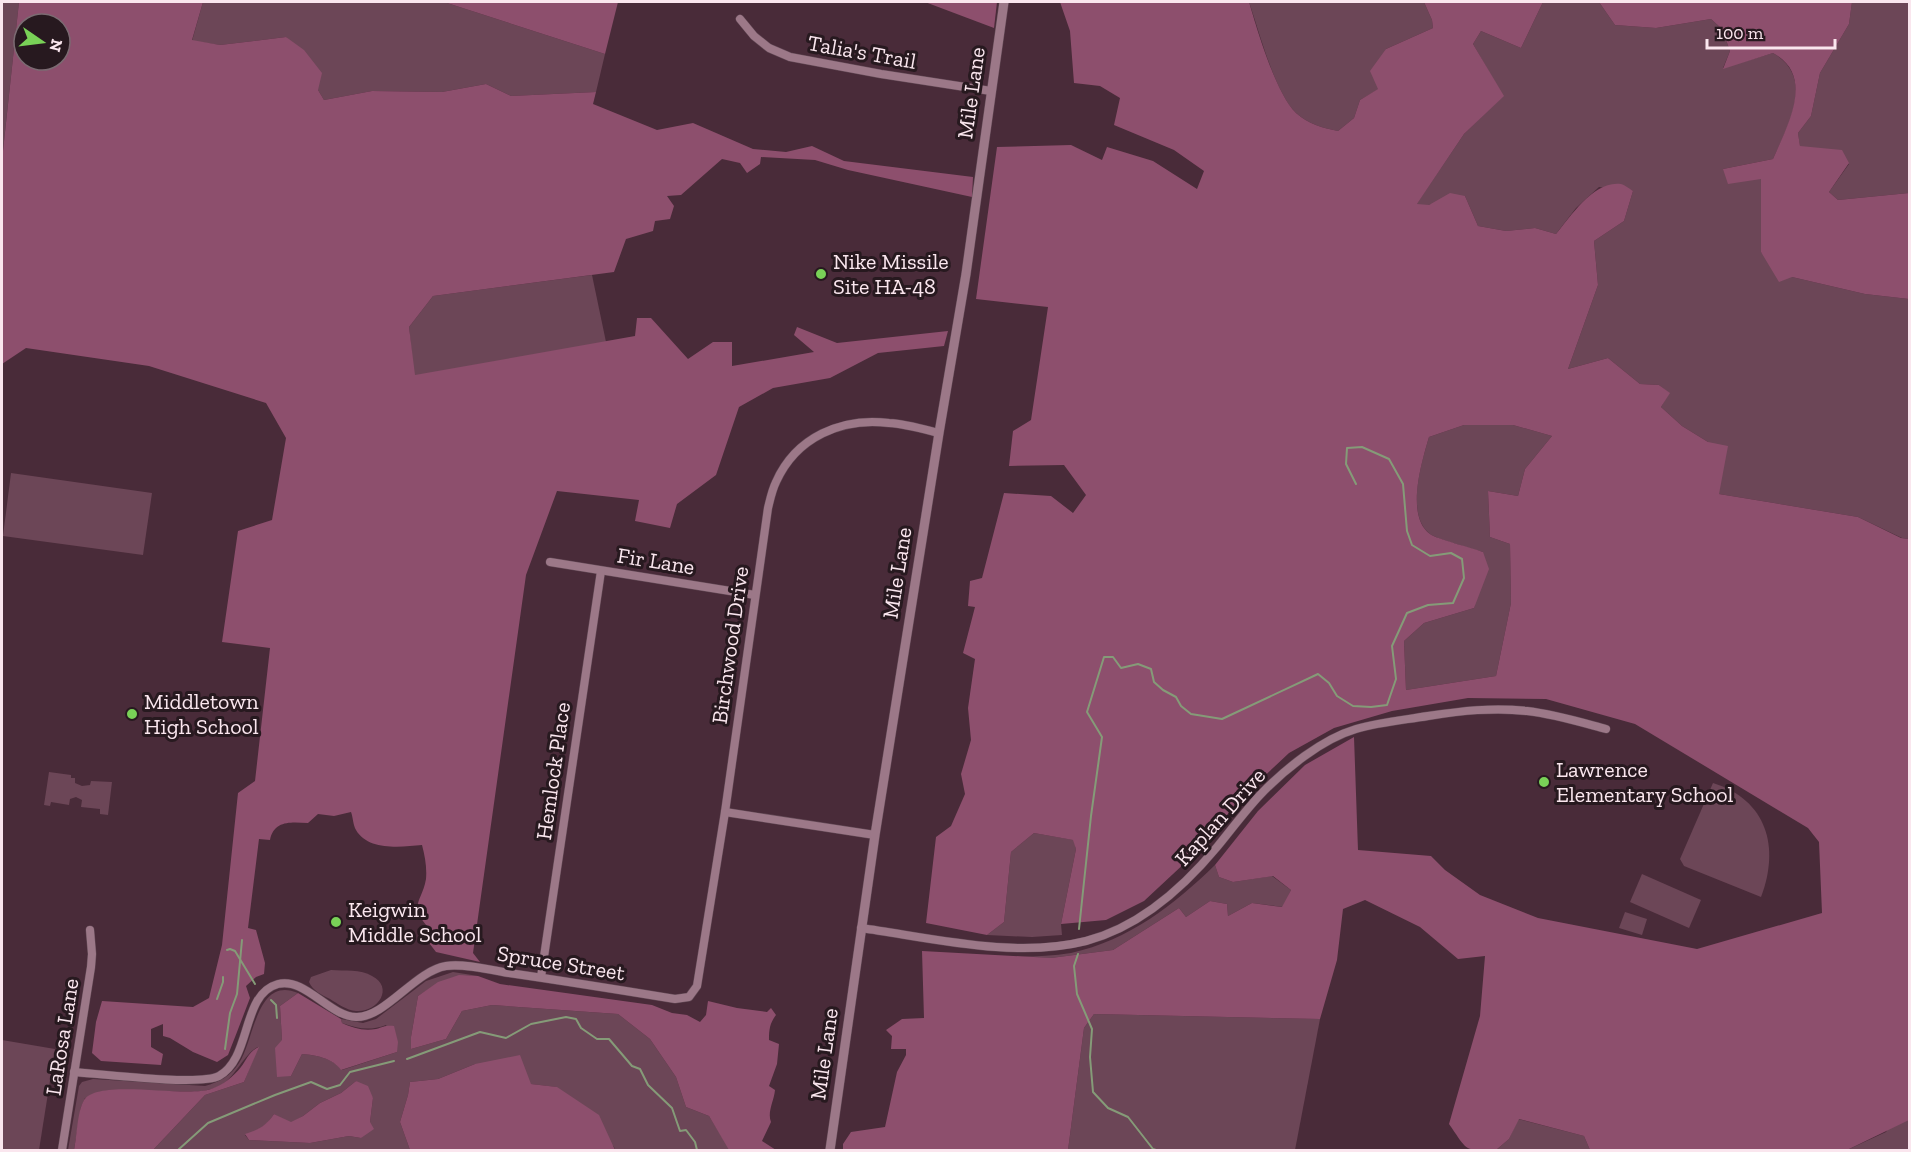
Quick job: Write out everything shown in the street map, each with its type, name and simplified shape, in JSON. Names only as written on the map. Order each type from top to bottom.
[{"type":"street","name":"Mile Lane","points":[[830,1150],[875,835],[966,274],[1004,2]]},
{"type":"street","name":"Talia's Trail","points":[[740,19],[754,36],[769,48],[790,57],[991,92]]},
{"type":"street","name":"Birchwood Drive","points":[[689,997],[697,986],[725,812],[768,508],[775,483],[785,466],[811,440],[849,423],[869,421],[890,423],[939,433]]},
{"type":"street","name":"Fir Lane","points":[[550,562],[755,595]]},
{"type":"street","name":"Hemlock Place","points":[[541,977],[601,571]]},
{"type":"street","name":"Kaplan Drive","points":[[861,928],[1013,948],[1040,948],[1087,940],[1113,931],[1144,914],[1176,890],[1215,849],[1259,795],[1290,767],[1334,738],[1354,729],[1467,710],[1502,709],[1555,716],[1606,729]]},
{"type":"street","points":[[725,812],[875,835]]},
{"type":"street","name":"LaRosa Lane","points":[[62,1150],[91,967],[90,930]]},
{"type":"street","name":"Spruce Street","points":[[74,1072],[185,1080],[217,1077],[231,1065],[238,1055],[255,1006],[268,990],[280,984],[296,986],[338,1011],[357,1017],[375,1011],[426,974],[446,966],[541,977],[675,999],[689,997]]},
{"type":"shaded area","points":[[2,2],[19,2],[18,12],[12,12],[12,67],[2,160]]},
{"type":"shaded area","points":[[19,2],[203,2],[192,40],[220,45],[286,37],[304,50],[322,73],[318,90],[324,100],[372,91],[442,92],[486,84],[511,96],[596,92],[593,104],[657,130],[693,123],[753,149],[786,152],[812,146],[844,161],[973,177],[972,197],[848,170],[815,160],[761,157],[760,164],[747,173],[740,163],[722,159],[681,195],[667,196],[674,206],[670,219],[655,221],[653,231],[626,239],[614,272],[433,296],[409,327],[415,375],[635,336],[637,318],[651,318],[688,359],[713,342],[732,342],[732,366],[814,352],[794,335],[797,327],[837,343],[948,331],[944,346],[878,353],[830,378],[773,388],[739,407],[716,475],[677,504],[670,528],[635,521],[639,500],[557,491],[526,575],[473,953],[480,962],[436,952],[426,939],[428,927],[422,920],[418,908],[426,879],[426,862],[422,845],[386,846],[368,841],[356,830],[351,812],[334,816],[318,814],[308,823],[284,824],[275,829],[270,840],[259,839],[248,928],[256,930],[265,963],[264,974],[256,977],[246,986],[250,998],[228,1055],[217,1062],[163,1036],[163,1024],[151,1029],[151,1047],[163,1054],[161,1065],[101,1061],[92,1053],[96,1022],[102,1001],[193,1007],[209,998],[222,945],[238,793],[255,781],[270,648],[222,642],[238,531],[272,520],[286,438],[266,403],[149,366],[26,348],[2,364],[2,160],[12,67],[12,72],[72,72],[72,12],[18,12]]},
{"type":"shaded area","points":[[203,2],[444,2],[605,54],[596,92],[511,96],[486,84],[442,92],[372,91],[324,100],[286,37],[220,45],[192,41]]},
{"type":"shaded area","points":[[444,2],[618,2],[605,54]]},
{"type":"shaded area","points":[[925,2],[997,2],[994,28]]},
{"type":"shaded area","points":[[1060,2],[1249,2],[1274,77],[1289,104],[1296,113],[1311,123],[1338,131],[1354,118],[1360,100],[1378,89],[1370,71],[1386,49],[1433,28],[1424,2],[1543,2],[1521,48],[1481,31],[1473,44],[1504,96],[1464,134],[1417,204],[1429,205],[1450,193],[1465,196],[1478,226],[1506,231],[1535,228],[1556,234],[1576,209],[1593,193],[1611,184],[1621,184],[1629,188],[1633,191],[1624,221],[1594,241],[1598,285],[1568,369],[1608,358],[1640,384],[1659,385],[1670,393],[1661,407],[1682,426],[1708,442],[1728,446],[1719,494],[1858,517],[1901,538],[1909,539],[1909,1120],[1847,1150],[1590,1150],[1584,1136],[1519,1119],[1509,1139],[1496,1150],[1477,1150],[1467,1147],[1449,1124],[1480,1016],[1485,956],[1458,959],[1420,927],[1365,900],[1343,909],[1337,960],[1320,1019],[1094,1014],[1084,1028],[1068,1150],[843,1150],[843,1144],[851,1132],[885,1127],[897,1072],[906,1055],[906,1049],[891,1049],[892,1036],[886,1030],[902,1019],[924,1018],[922,951],[1051,958],[1113,950],[1179,908],[1186,917],[1210,901],[1227,904],[1228,916],[1252,903],[1282,907],[1291,890],[1273,876],[1233,882],[1219,877],[1215,865],[1258,811],[1305,765],[1354,737],[1358,850],[1431,856],[1445,870],[1480,895],[1538,918],[1697,949],[1822,913],[1819,842],[1808,828],[1635,724],[1546,699],[1468,698],[1392,711],[1334,728],[1289,753],[1239,800],[1202,847],[1144,901],[1106,920],[1061,924],[1076,849],[1073,840],[1034,833],[1011,852],[1004,922],[987,935],[926,923],[936,837],[951,826],[965,794],[961,774],[971,740],[968,708],[975,659],[963,653],[975,607],[968,606],[970,581],[982,578],[1004,493],[1051,496],[1073,513],[1086,495],[1064,465],[1009,466],[1013,431],[1031,420],[1048,307],[976,299],[997,147],[1071,145],[1102,160],[1107,147],[1153,161],[1197,189],[1204,171],[1174,150],[1114,125],[1120,98],[1100,86],[1074,83],[1070,31]],"holes":[[[1464,425],[1513,425],[1552,436],[1525,469],[1518,496],[1488,491],[1490,537],[1510,544],[1511,603],[1496,676],[1406,690],[1404,641],[1424,623],[1474,608],[1489,569],[1483,552],[1434,536],[1422,526],[1418,515],[1418,488],[1429,437]]]},
{"type":"shaded area","points":[[1249,2],[1424,2],[1433,28],[1386,49],[1379,89],[1360,100],[1354,118],[1338,131],[1311,123],[1296,113],[1288,104],[1268,61]]},
{"type":"shaded area","points":[[1543,2],[1599,2],[1615,25],[1656,28],[1711,19],[1722,29],[1730,51],[1723,68],[1773,53],[1786,63],[1793,75],[1796,89],[1795,103],[1773,159],[1723,169],[1761,178],[1761,252],[1792,277],[1865,294],[1909,299],[1909,539],[1902,538],[1858,517],[1719,494],[1708,442],[1682,426],[1661,407],[1669,393],[1659,385],[1640,384],[1608,358],[1568,369],[1598,285],[1594,241],[1624,221],[1633,191],[1599,187],[1576,208],[1556,234],[1535,228],[1506,231],[1478,226],[1465,196],[1429,205],[1416,205],[1464,134],[1503,96],[1473,44],[1481,31],[1521,48]]},
{"type":"shaded area","points":[[1599,2],[1852,2],[1849,24],[1820,73],[1811,116],[1798,133],[1800,146],[1842,150],[1849,163],[1829,192],[1838,200],[1909,193],[1909,299],[1865,294],[1792,277],[1779,282],[1761,252],[1761,179],[1728,184],[1723,169],[1773,159],[1790,117],[1796,88],[1793,75],[1786,63],[1773,53],[1723,69],[1730,51],[1722,29],[1711,19],[1656,28],[1615,25]]},
{"type":"shaded area","points":[[1852,2],[1909,2],[1909,193],[1838,200],[1829,192],[1849,164],[1800,147],[1798,133],[1811,116],[1820,73],[1849,24]]},
{"type":"shaded area","points":[[592,275],[606,342],[414,376],[409,327],[433,296]]},
{"type":"shaded area","points":[[1464,425],[1513,425],[1552,436],[1525,469],[1518,496],[1488,491],[1490,537],[1510,544],[1511,603],[1496,676],[1406,690],[1404,641],[1424,623],[1474,608],[1483,552],[1430,534],[1422,525],[1417,501],[1420,473],[1429,437]]},
{"type":"shaded area","points":[[11,473],[152,493],[143,555],[3,536]]},
{"type":"shaded area","points":[[49,772],[71,775],[71,778],[75,778],[75,783],[82,786],[90,785],[91,781],[112,782],[108,815],[100,814],[100,809],[81,807],[82,800],[76,797],[70,799],[69,805],[51,802],[50,806],[44,805]]},
{"type":"shaded area","points":[[1713,783],[1746,801],[1757,813],[1764,828],[1769,860],[1767,878],[1761,897],[1684,866],[1680,859]]},
{"type":"shaded area","points":[[1034,833],[1074,840],[1076,849],[1061,924],[1062,935],[1032,937],[987,935],[1004,922],[1011,852]]},
{"type":"shaded area","points":[[1215,865],[1219,877],[1233,882],[1272,876],[1291,890],[1283,907],[1252,903],[1228,916],[1227,904],[1210,901],[1186,917],[1179,908],[1113,950],[1051,958],[1020,957],[1071,953],[1112,939],[1167,907]]},
{"type":"shaded area","points":[[1642,874],[1701,900],[1689,928],[1630,902]]},
{"type":"shaded area","points":[[1625,912],[1647,919],[1642,935],[1619,928]]},
{"type":"shaded area","points":[[331,970],[358,971],[372,976],[379,981],[382,987],[383,993],[380,999],[371,1008],[356,1011],[345,1008],[321,994],[309,982],[311,977]]},
{"type":"shaded area","points":[[453,972],[478,976],[453,977],[418,996],[411,1049],[446,1039],[462,1011],[492,1005],[618,1014],[650,1039],[676,1077],[686,1107],[709,1116],[730,1150],[615,1150],[556,1087],[531,1084],[475,1064],[438,1079],[410,1082],[400,1122],[410,1150],[153,1150],[205,1095],[244,1082],[258,1047],[249,1054],[228,1080],[210,1090],[85,1098],[81,1107],[74,1150],[68,1150],[79,1086],[82,1082],[93,1079],[205,1086],[215,1083],[236,1068],[244,1053],[258,1013],[265,1002],[273,993],[284,990],[298,993],[280,1006],[282,1040],[291,1076],[302,1054],[329,1060],[342,1070],[397,1052],[386,1025],[369,1029],[359,1028],[342,1023],[341,1019],[363,1023],[376,1019],[426,981]],"holes":[[[356,1081],[373,1098],[370,1122],[361,1138],[349,1136],[310,1143],[249,1140],[245,1135],[261,1128],[274,1114],[291,1123],[320,1103],[341,1093]]]},
{"type":"shaded area","points":[[459,975],[478,976],[500,984],[652,1005],[672,1013],[687,1015],[700,1022],[706,1015],[708,1001],[767,1012],[771,1008],[776,1015],[770,1026],[769,1040],[779,1044],[777,1064],[769,1086],[775,1090],[770,1110],[771,1122],[762,1141],[776,1150],[729,1150],[709,1116],[686,1107],[676,1077],[650,1039],[618,1014],[492,1005],[462,1011],[446,1039],[411,1049],[418,996],[438,982]]},
{"type":"shaded area","points":[[298,993],[341,1019],[342,1023],[358,1029],[394,1026],[398,1042],[397,1052],[341,1070],[329,1060],[302,1054],[291,1076],[277,1077],[275,1048],[282,1040],[280,1006]]},
{"type":"shaded area","points":[[1094,1014],[1320,1019],[1295,1150],[1068,1150],[1084,1028]]},
{"type":"shaded area","points":[[2,1040],[55,1049],[39,1150],[2,1150]]},
{"type":"shaded area","points":[[259,1047],[244,1082],[205,1095],[153,1150],[74,1150],[82,1105],[84,1100],[93,1094],[106,1090],[124,1089],[198,1091],[211,1089],[231,1077],[250,1053]]},
{"type":"shaded area","points":[[520,1055],[531,1084],[557,1087],[599,1115],[615,1150],[410,1150],[400,1122],[410,1082],[438,1079],[475,1064]]},
{"type":"shaded area","points":[[356,1081],[368,1086],[373,1098],[370,1122],[374,1129],[361,1138],[349,1136],[310,1143],[249,1140],[245,1134],[261,1127],[274,1114],[291,1122],[320,1103],[341,1093]]},
{"type":"shaded area","points":[[1909,1097],[1909,1150],[1847,1150],[1886,1132]]},
{"type":"shaded area","points":[[1518,1119],[1584,1136],[1590,1150],[1496,1150],[1509,1139]]},
{"type":"waterway","points":[[1079,929],[1102,737],[1087,712],[1104,657],[1113,657],[1121,668],[1138,664],[1151,669],[1154,682],[1176,697],[1181,706],[1191,714],[1222,719],[1318,674],[1329,683],[1337,696],[1353,706],[1387,705],[1396,679],[1392,646],[1407,613],[1428,605],[1453,603],[1464,578],[1462,559],[1451,553],[1430,556],[1412,545],[1407,531],[1403,484],[1389,459],[1362,447],[1347,448],[1346,464],[1356,484]]},
{"type":"waterway","points":[[225,1049],[230,1013],[237,994],[242,940]]},
{"type":"waterway","points":[[227,950],[235,951],[255,984]]},
{"type":"waterway","points":[[1078,954],[1074,966],[1077,994],[1092,1029],[1090,1057],[1093,1092],[1108,1108],[1128,1117],[1156,1150]]},
{"type":"waterway","points":[[217,999],[223,977]]},
{"type":"waterway","points":[[271,1000],[276,1005],[277,1018]]},
{"type":"waterway","points":[[407,1059],[480,1032],[506,1038],[531,1024],[566,1017],[576,1019],[581,1028],[597,1039],[609,1039],[632,1066],[640,1069],[648,1085],[672,1108],[680,1131],[686,1130],[695,1142],[697,1150]]},
{"type":"waterway","points":[[178,1150],[208,1123],[275,1095],[311,1082],[327,1089],[340,1085],[350,1072],[394,1061]]},
{"type":"place","name":"Nike Missile Site HA-48","points":[[821,274]]},
{"type":"place","name":"Middletown High School","points":[[132,714]]},
{"type":"place","name":"Lawrence Elementary School","points":[[1544,782]]},
{"type":"place","name":"Keigwin Middle School","points":[[336,922]]}]
